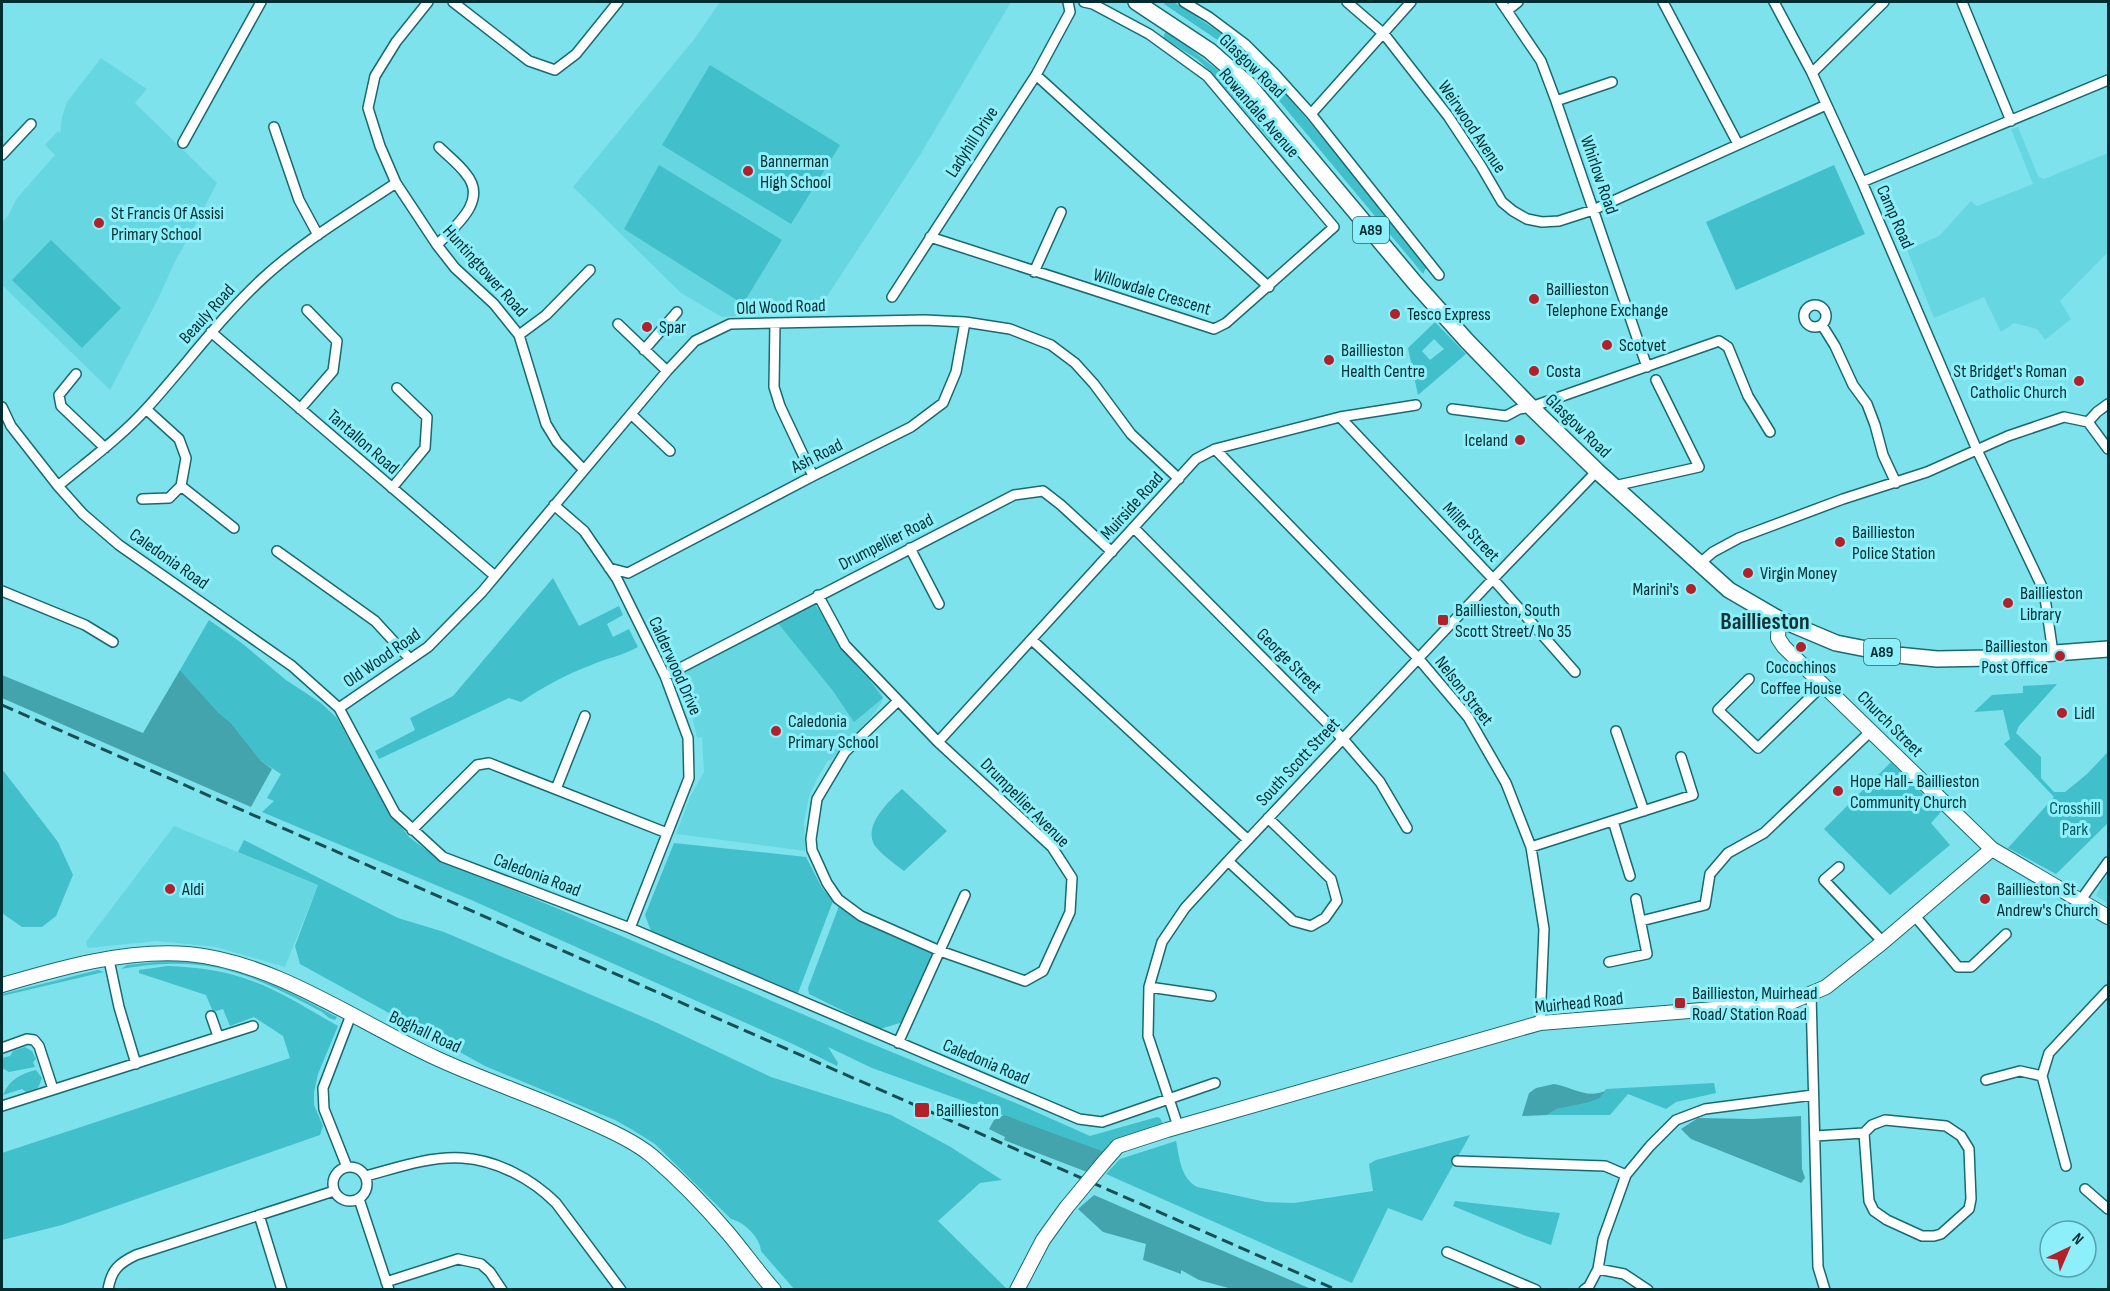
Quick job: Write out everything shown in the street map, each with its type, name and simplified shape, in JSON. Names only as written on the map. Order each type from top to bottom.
[{"type":"main road","name":"Glasgow Road","points":[[1145,4],[1210,51],[1249,85],[1435,306],[1531,407],[1597,471],[1729,590],[1779,619],[1836,643],[1897,656],[1947,659],[2109,649]]},
{"type":"street","points":[[183,144],[261,2]]},
{"type":"street","name":"Huntingtower Road","points":[[428,2],[396,42],[375,76],[368,108],[380,146],[396,183],[437,245],[455,268],[494,303],[519,335],[546,424],[557,442],[583,470]]},
{"type":"street","points":[[453,2],[529,61],[555,70],[576,54],[618,2]]},
{"type":"street","name":"Rowandale Avenue","points":[[1069,2],[1094,4],[1149,34],[1207,76],[1334,226]]},
{"type":"street","name":"Ladyhill Drive","points":[[892,297],[1036,75],[1070,12],[1069,2]]},
{"type":"street","name":"Glasgow Road","points":[[1184,2],[1209,17],[1245,44],[1311,114],[1439,275]]},
{"type":"street","name":"Weirwood Avenue","points":[[1347,2],[1384,33],[1448,116],[1502,202],[1527,219],[1542,222],[1559,221],[1593,210],[1826,105]]},
{"type":"street","points":[[1311,114],[1411,2]]},
{"type":"street","name":"Whirlow Road","points":[[1501,2],[1540,61],[1556,101],[1647,367]]},
{"type":"street","points":[[1508,10],[1518,2]]},
{"type":"street","points":[[1663,2],[1738,144]]},
{"type":"street","name":"Camp Road","points":[[1774,2],[1812,73],[1862,182],[1977,450],[2044,591],[2053,653]]},
{"type":"street","points":[[1812,73],[1884,2]]},
{"type":"street","points":[[1962,2],[2011,121]]},
{"type":"street","points":[[1036,75],[1269,287]]},
{"type":"street","points":[[1862,182],[2109,80]]},
{"type":"street","points":[[1556,101],[1612,82]]},
{"type":"street","points":[[2,155],[31,124]]},
{"type":"street","points":[[274,126],[299,200],[318,235]]},
{"type":"street","points":[[437,245],[468,212],[473,199],[468,176],[438,147]]},
{"type":"street","points":[[448,156],[455,148]]},
{"type":"street","name":"Beauly Road","points":[[58,486],[105,448],[146,409],[211,332],[263,278],[318,235],[396,183]]},
{"type":"street","points":[[1034,272],[1061,212]]},
{"type":"street","name":"Willowdale Crescent","points":[[930,237],[1214,329],[1226,323],[1269,287],[1334,226]]},
{"type":"street","points":[[575,270],[583,278]]},
{"type":"street","points":[[519,335],[546,315],[590,270]]},
{"type":"street","points":[[300,409],[333,371],[337,341],[307,310]]},
{"type":"street","points":[[644,350],[677,312]]},
{"type":"street","name":"Old Wood Road","points":[[339,708],[428,647],[495,576],[667,371],[695,341],[730,324],[925,320],[964,322],[1010,329],[1051,345],[1075,363],[1094,384],[1131,434],[1179,479]]},
{"type":"street","name":"Ash Road","points":[[628,573],[911,427],[943,403],[956,372],[964,322]]},
{"type":"street","points":[[774,323],[774,387],[780,406],[813,476]]},
{"type":"street","points":[[618,324],[667,371]]},
{"type":"street","points":[[1822,325],[1835,345],[1853,385],[1867,404],[1883,455],[1896,483]]},
{"type":"street","name":"Tantallon Road","points":[[211,332],[495,576]]},
{"type":"street","points":[[1452,410],[1506,416],[1519,409],[1531,407],[1719,341],[1728,347],[1748,396],[1770,432]]},
{"type":"street","points":[[76,374],[59,395],[61,406],[105,448]]},
{"type":"street","points":[[1614,486],[1699,467],[1656,380]]},
{"type":"street","points":[[392,488],[424,448],[427,417],[397,388]]},
{"type":"street","name":"Muirside Road","points":[[938,742],[1196,459],[1215,449],[1340,417],[1416,405]]},
{"type":"street","points":[[2088,422],[2097,412],[2109,405]]},
{"type":"street","name":"Caledonia Road","points":[[2,407],[11,426],[82,514],[119,544],[292,666],[339,708],[395,813],[443,857],[630,928],[1079,1119],[1102,1122],[1215,1083]]},
{"type":"street","points":[[142,499],[169,498],[181,486],[186,458],[178,439],[146,409]]},
{"type":"street","points":[[631,414],[670,451]]},
{"type":"street","name":"Miller Street","points":[[1340,417],[1493,579],[1575,672]]},
{"type":"street","points":[[1699,564],[1713,552],[1739,538],[1843,499],[1927,472],[2064,417],[2088,422],[2109,449]]},
{"type":"street","points":[[2,433],[11,426]]},
{"type":"street","name":"Nelson Street","points":[[1215,449],[1418,658],[1468,717],[1506,783],[1531,847],[1544,929],[1540,1023]]},
{"type":"street","name":"South Scott Street","points":[[1178,1126],[1148,1036],[1149,987],[1162,942],[1185,908],[1228,861],[1597,471]]},
{"type":"street","points":[[181,486],[234,528]]},
{"type":"street","name":"Drumpellier Road","points":[[665,676],[1014,495],[1043,491],[1112,552]]},
{"type":"street","name":"Calderwood Drive","points":[[554,505],[584,531],[623,591],[665,676],[688,738],[688,778],[630,928]]},
{"type":"street","name":"George Street","points":[[1134,528],[1343,739],[1380,782],[1407,828]]},
{"type":"street","points":[[910,548],[939,604]]},
{"type":"street","points":[[277,550],[375,621],[410,660]]},
{"type":"street","points":[[609,568],[628,573],[623,591]]},
{"type":"street","points":[[2,591],[86,626],[113,642]]},
{"type":"street","name":"Drumpellier Avenue","points":[[818,596],[845,645],[938,742],[1052,847],[1072,878],[1070,912],[1043,971],[1025,981],[940,951],[861,916],[838,899],[827,883],[812,850],[811,839],[817,799],[845,753],[898,701]]},
{"type":"street","name":"Church Street","points":[[1779,619],[1778,639],[1784,647],[1992,849],[2109,917]]},
{"type":"street","points":[[1032,640],[1248,840]]},
{"type":"street","points":[[1749,679],[1718,710],[1758,748],[1824,684]]},
{"type":"street","points":[[556,789],[585,716]]},
{"type":"street","points":[[1616,731],[1644,811]]},
{"type":"street","points":[[1641,921],[1705,905],[1710,874],[1728,853],[1764,833],[1871,731]]},
{"type":"street","points":[[1531,847],[1693,795],[1681,757]]},
{"type":"street","points":[[412,830],[477,765],[489,763],[667,833]]},
{"type":"street","points":[[1228,861],[1293,921],[1311,926],[1325,918],[1337,901],[1331,879],[1268,818]]},
{"type":"street","points":[[1613,821],[1630,876]]},
{"type":"street","name":"Muirhead Road","points":[[1017,1290],[1043,1240],[1066,1208],[1118,1146],[1178,1126],[1540,1023],[1789,1003],[1826,987],[1883,942],[1992,849]]},
{"type":"street","points":[[2080,901],[2109,862]]},
{"type":"street","points":[[1839,867],[1824,879],[1883,942]]},
{"type":"street","points":[[898,1043],[965,895]]},
{"type":"street","points":[[1610,962],[1647,954],[1636,900]]},
{"type":"street","points":[[1914,915],[1958,967],[1971,967],[2006,934]]},
{"type":"street","name":"Boghall Road","points":[[2,985],[109,960],[146,954],[189,954],[232,963],[288,984],[439,1060],[572,1113],[634,1144],[651,1155],[684,1186],[728,1233],[768,1288]]},
{"type":"street","points":[[109,960],[119,1008],[136,1064]]},
{"type":"street","points":[[1149,987],[1210,996]]},
{"type":"street","points":[[2066,1166],[2042,1077],[2049,1053],[2109,990]]},
{"type":"street","points":[[1811,994],[1818,1267],[1826,1290]]},
{"type":"street","points":[[347,1167],[324,1109],[323,1088],[351,1015]]},
{"type":"street","points":[[211,1016],[218,1036]]},
{"type":"street","points":[[2,1106],[253,1026]]},
{"type":"street","points":[[2,1048],[27,1039],[34,1040],[39,1046],[53,1089]]},
{"type":"street","points":[[1986,1080],[2020,1071],[2042,1077]]},
{"type":"street","points":[[1584,1290],[1598,1269],[1603,1239],[1626,1175],[1676,1120],[1705,1109],[1813,1095]]},
{"type":"street","points":[[1815,1136],[1864,1133],[1872,1125],[1885,1120],[1946,1126],[1961,1136],[1969,1149],[1971,1199],[1968,1209],[1941,1234],[1934,1236],[1922,1236],[1887,1220],[1875,1211],[1869,1201],[1864,1133]]},
{"type":"street","points":[[366,1176],[411,1164],[461,1158],[488,1163],[514,1172],[544,1191],[556,1203],[621,1290]]},
{"type":"street","points":[[1457,1161],[1605,1166],[1626,1175]]},
{"type":"street","points":[[347,1167],[360,1170],[366,1176],[366,1190],[359,1199],[344,1201],[334,1191],[332,1182],[334,1175],[347,1167]]},
{"type":"street","points":[[2085,1189],[2109,1209]]},
{"type":"street","points":[[108,1290],[114,1269],[123,1261],[136,1255],[334,1191]]},
{"type":"street","points":[[359,1199],[387,1286],[458,1259],[481,1264],[490,1272],[502,1290]]},
{"type":"street","points":[[259,1215],[282,1290]]},
{"type":"street","points":[[1447,1252],[1536,1290]]},
{"type":"street","points":[[1598,1269],[1624,1274],[1648,1290]]},
{"type":"shaded area","name":"Bannerman High School","points":[[720,2],[1011,2],[920,155],[818,310],[722,317],[681,293],[573,187],[695,38]]},
{"type":"shaded area","name":"St Francis Of Assisi Primary School","points":[[101,58],[147,89],[135,103],[217,183],[110,390],[2,285],[3,221],[17,198],[55,155],[45,145],[58,131],[60,133],[67,102]]},
{"type":"shaded area","points":[[2018,127],[2038,176],[2044,179],[2108,153],[2108,252],[2060,301],[2071,319],[2045,340],[2037,329],[2014,323],[2001,332],[1984,297],[1934,318],[1907,250],[1939,236],[1971,201],[1977,206],[2033,184],[2011,129]]},
{"type":"shaded area","name":"Caledonia Primary School","points":[[814,603],[836,630],[851,661],[880,689],[883,698],[873,715],[830,761],[828,760],[817,779],[809,797],[804,822],[805,851],[676,834],[691,795],[704,772],[702,737],[697,738],[693,720],[677,686],[678,674]]},
{"type":"shaded area","points":[[180,670],[231,723],[261,761],[272,769],[251,807],[2,698],[2,675],[143,733]]},
{"type":"shaded area","points":[[174,826],[318,885],[285,967],[216,947],[157,941],[88,948],[86,942]]},
{"type":"shaded area","points":[[2108,875],[2108,903],[2096,896]]},
{"type":"shaded area","points":[[1554,1084],[1592,1094],[1605,1091],[1600,1098],[1557,1109],[1547,1115],[1522,1116],[1529,1093],[1536,1088]]},
{"type":"shaded area","points":[[1004,1115],[1108,1153],[1087,1172],[1004,1140],[1005,1137],[989,1129],[994,1120]]},
{"type":"shaded area","points":[[1801,1116],[1802,1169],[1805,1178],[1801,1183],[1691,1139],[1681,1129],[1698,1118],[1753,1119]]},
{"type":"shaded area","points":[[1094,1195],[1311,1289],[1232,1289],[1199,1280],[1181,1270],[1181,1274],[1143,1260],[1146,1244],[1103,1232],[1078,1209]]},
{"type":"green space","points":[[1174,2],[1231,40],[1263,67],[1428,264],[1423,274],[1251,67],[1225,45],[1164,4]]},
{"type":"green space","points":[[1166,30],[1228,78],[1256,104],[1299,156],[1272,142],[1212,73],[1197,59],[1163,38]]},
{"type":"green space","points":[[710,65],[840,145],[791,224],[662,145]]},
{"type":"green space","points":[[659,165],[782,240],[743,304],[624,229]]},
{"type":"green space","points":[[1834,165],[1865,234],[1736,290],[1706,222]]},
{"type":"green space","points":[[51,240],[121,308],[82,348],[12,280]]},
{"type":"green space","points":[[1435,322],[1466,354],[1418,395],[1408,348]],"holes":[[[1434,339],[1444,349],[1430,360],[1422,351]]]},
{"type":"green space","points":[[553,578],[579,626],[619,606],[623,615],[607,624],[613,637],[629,629],[638,647],[571,673],[521,702],[509,698],[379,759],[375,751],[415,730],[410,718],[453,696]]},
{"type":"green space","points":[[814,603],[856,666],[883,698],[854,722],[833,691],[777,622]]},
{"type":"green space","points":[[209,620],[243,644],[286,680],[321,703],[337,718],[388,810],[409,837],[438,859],[1090,1136],[1157,1117],[1163,1124],[1160,1128],[1108,1153],[872,1068],[828,1047],[838,1063],[837,1066],[469,899],[262,812],[274,801],[267,798],[281,774],[261,761],[231,723],[180,670]]},
{"type":"green space","name":"Crosshill Park","points":[[2057,684],[2019,726],[2016,733],[2041,757],[2041,778],[2054,792],[2065,792],[2087,774],[2108,752],[2108,823],[2056,874],[2008,848],[2054,797],[2004,744],[2010,739],[2003,710],[1974,712],[1992,695],[2023,693],[2023,686]]},
{"type":"green space","points":[[1891,762],[1941,812],[1931,823],[1950,845],[1890,895],[1824,829]]},
{"type":"green space","points":[[2,769],[58,842],[73,875],[56,916],[42,927],[22,927],[2,913]]},
{"type":"green space","points":[[902,789],[947,831],[904,871],[875,846],[872,838],[874,822],[890,800]]},
{"type":"green space","points":[[244,840],[398,918],[444,932],[657,1023],[771,1077],[891,1115],[949,1146],[1002,1180],[980,1183],[938,1221],[1007,1289],[794,1289],[761,1251],[758,1241],[750,1231],[741,1223],[731,1219],[655,1144],[615,1120],[485,1066],[300,964],[295,946],[318,885],[238,852]]},
{"type":"green space","points":[[674,843],[806,857],[822,888],[833,901],[798,993],[651,931],[645,915]]},
{"type":"green space","points":[[839,906],[859,920],[934,951],[903,1022],[880,1029],[809,994],[808,988]]},
{"type":"green space","points":[[174,960],[197,962],[239,972],[298,996],[337,1017],[335,1020],[329,1018],[322,1012],[271,986],[226,970],[203,965],[179,964],[121,969],[127,965]]},
{"type":"green space","points":[[168,966],[212,970],[244,978],[276,991],[338,1026],[318,1074],[314,1092],[314,1105],[323,1126],[320,1135],[62,1225],[2,1240],[2,1153],[290,1058],[283,1036],[254,1017],[230,1026],[223,1009],[213,1012],[206,995],[139,973],[139,970]]},
{"type":"green space","points":[[98,970],[104,972],[2,996],[2,994]]},
{"type":"green space","points":[[25,1047],[32,1051],[36,1059],[33,1062],[35,1067],[9,1072],[2,1068],[2,1058]]},
{"type":"green space","points":[[36,1070],[42,1078],[38,1088],[26,1092],[22,1089],[3,1095],[8,1085],[16,1078]]},
{"type":"green space","points":[[1714,1083],[1716,1093],[1676,1102],[1666,1109],[1628,1094],[1610,1115],[1547,1115],[1557,1109],[1600,1098],[1606,1089]]},
{"type":"green space","points":[[1470,1135],[1422,1221],[1388,1208],[1352,1283],[1106,1174],[1120,1159],[1176,1141],[1184,1173],[1197,1187],[1266,1202],[1294,1203],[1373,1191],[1369,1164],[1376,1160]]},
{"type":"green space","points":[[1455,1201],[1560,1213],[1551,1245],[1453,1206]]},
{"type":"railway","points":[[2,705],[1337,1290]]},
{"type":"place","name":"Bannerman High School","points":[[748,171]]},
{"type":"place","name":"St Francis Of Assisi Primary School","points":[[99,223]]},
{"type":"place","name":"Baillieston Telephone Exchange","points":[[1534,299]]},
{"type":"place","name":"Tesco Express","points":[[1395,314]]},
{"type":"place","name":"Spar","points":[[647,327]]},
{"type":"place","name":"Scotvet","points":[[1607,345]]},
{"type":"place","name":"Baillieston Health Centre","points":[[1329,360]]},
{"type":"place","name":"Costa","points":[[1534,371]]},
{"type":"place","name":"St Bridget's Roman Catholic Church","points":[[2079,381]]},
{"type":"place","name":"Iceland","points":[[1520,440]]},
{"type":"place","name":"Baillieston Police Station","points":[[1840,542]]},
{"type":"place","name":"Virgin Money","points":[[1748,573]]},
{"type":"place","name":"Marini's","points":[[1691,589]]},
{"type":"place","name":"Baillieston Library","points":[[2008,603]]},
{"type":"place","name":"Baillieston, South Scott Street/ No 35","points":[[1443,620]]},
{"type":"place","name":"Cocochinos Coffee House","points":[[1801,647]]},
{"type":"place","name":"Baillieston Post Office","points":[[2060,656]]},
{"type":"place","name":"Lidl","points":[[2062,713]]},
{"type":"place","name":"Caledonia Primary School","points":[[776,731]]},
{"type":"place","name":"Hope Hall- Baillieston Community Church","points":[[1838,791]]},
{"type":"place","name":"Aldi","points":[[170,889]]},
{"type":"place","name":"Baillieston St Andrew's Church","points":[[1985,899]]},
{"type":"place","name":"Baillieston, Muirhead Road/ Station Road","points":[[1680,1003]]},
{"type":"place","name":"Baillieston","points":[[922,1110]]},
{"type":"district","name":"Baillieston","points":[[1765,621]]}]
